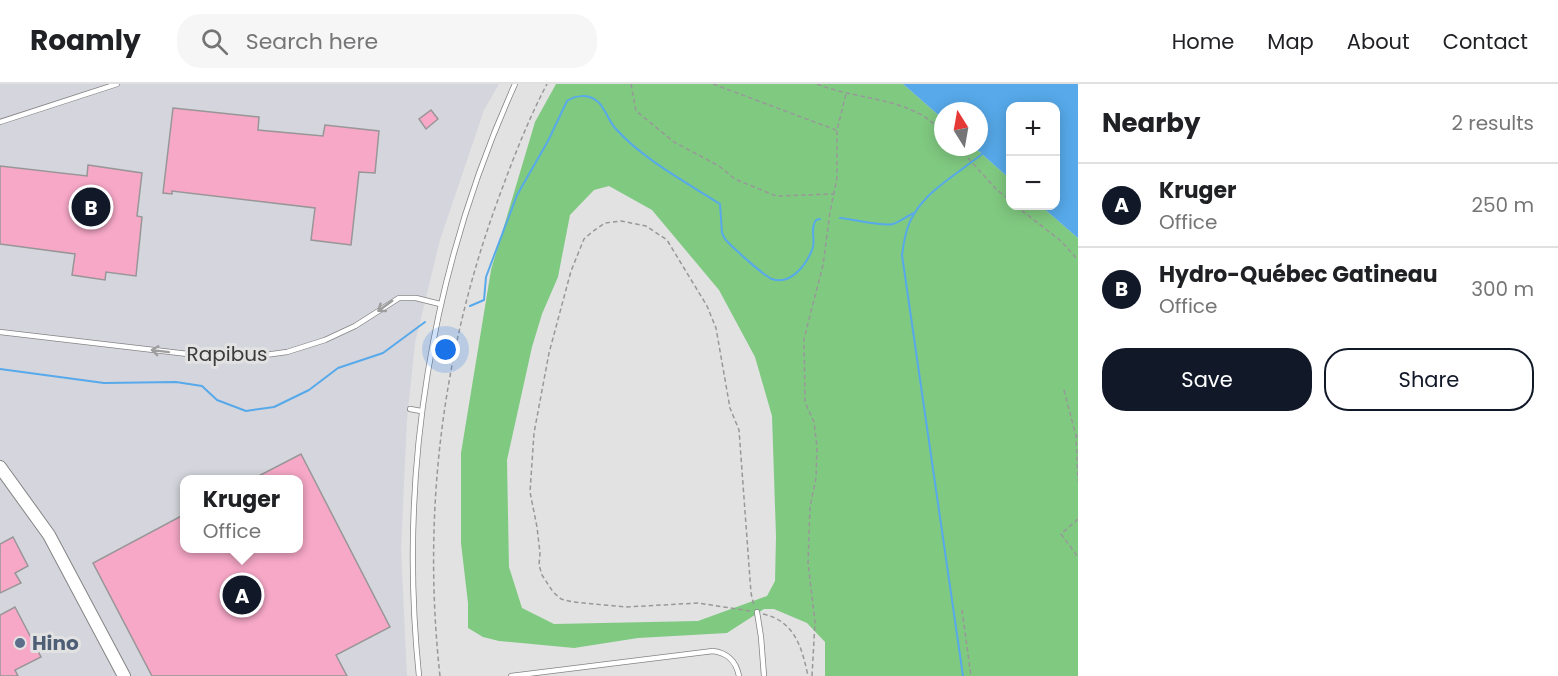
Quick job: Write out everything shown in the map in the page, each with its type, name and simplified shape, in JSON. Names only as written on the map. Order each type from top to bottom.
[{"type":"street","points":[[0,467],[49,535],[124,676]]},
{"type":"lane","points":[[0,122],[117,84]]},
{"type":"lane","points":[[419,676],[413,608],[412,554],[414,480],[421,411],[440,304],[473,188],[515,84]]},
{"type":"lane","name":"Rapibus","points":[[0,332],[205,357],[243,358],[287,352],[325,340],[355,326],[399,298],[416,298],[440,304]]},
{"type":"lane","points":[[410,409],[421,411]]},
{"type":"lane","points":[[757,612],[764,676]]},
{"type":"lane","points":[[511,676],[713,651],[720,652],[732,660],[739,676]]},
{"type":"path","points":[[440,676],[433,593],[432,542],[439,447],[448,383],[465,305],[491,218],[518,148],[547,84]]},
{"type":"path","points":[[632,84],[636,111],[674,142],[719,166],[735,179],[776,196],[834,194]]},
{"type":"path","points":[[713,84],[837,130]]},
{"type":"path","points":[[817,84],[846,94],[902,106],[925,117],[934,124]]},
{"type":"path","points":[[812,676],[815,622],[808,564],[810,507],[816,478],[817,447],[814,422],[805,402],[804,339],[823,265],[837,178],[837,130],[846,94]]},
{"type":"path","points":[[966,156],[1006,197]]},
{"type":"path","points":[[1021,210],[1061,241],[1078,260]]},
{"type":"path","points":[[757,612],[751,593],[739,430],[730,408],[717,328],[702,296],[667,240],[646,226],[621,222],[605,223],[584,239],[571,271],[542,387],[530,464],[530,492],[537,527],[539,565],[542,574],[553,592],[561,599],[573,602],[626,607],[698,603],[774,616],[793,631],[802,649],[808,676]]},
{"type":"path","points":[[1064,390],[1077,436],[1078,481]]},
{"type":"path","points":[[1078,519],[1061,534],[1078,557]]},
{"type":"path","points":[[962,610],[971,676]]},
{"type":"shaded area","points":[[0,84],[499,84],[484,110],[440,240],[415,343],[407,420],[401,549],[407,676],[0,676]]},
{"type":"green space","points":[[556,84],[903,84],[934,111],[934,156],[984,156],[1006,175],[1006,210],[1046,210],[1078,238],[1078,676],[825,676],[825,642],[807,623],[774,609],[764,609],[727,633],[638,638],[574,648],[499,641],[483,637],[468,628],[468,603],[461,543],[461,453],[491,270],[535,122]],"holes":[[[609,186],[652,210],[719,290],[755,357],[772,416],[776,536],[775,581],[767,596],[698,621],[554,624],[522,608],[509,567],[507,460],[532,347],[542,314],[558,277],[570,215],[594,190]]]},
{"type":"water","points":[[903,84],[1078,84],[1078,238],[1046,210],[1060,210],[1060,102],[1006,102],[1006,175],[984,156],[988,156],[988,102],[934,102],[934,111]]},
{"type":"building","points":[[173,108],[259,117],[258,130],[323,136],[325,125],[379,131],[375,173],[359,172],[351,245],[311,240],[315,208],[172,191],[172,194],[163,193]]},
{"type":"building","points":[[431,110],[438,119],[426,129],[419,119]]},
{"type":"building","points":[[88,165],[142,173],[137,216],[142,217],[136,276],[106,272],[105,280],[72,275],[75,254],[0,244],[0,166],[87,176]]},
{"type":"building","points":[[301,454],[390,627],[336,655],[347,676],[152,676],[93,563],[180,517],[180,553],[303,553],[303,475],[261,475]]},
{"type":"building","points":[[13,537],[28,566],[15,573],[21,583],[0,593],[0,544]]},
{"type":"building","points":[[15,607],[41,657],[15,670],[18,676],[0,676],[0,615]]},
{"type":"waterway","points":[[470,306],[484,300],[486,277],[517,195],[548,141],[567,101],[574,97],[586,96],[597,101],[626,140],[665,169],[720,204],[722,233],[725,239],[755,267],[772,279],[786,279],[803,266],[813,247],[814,223],[820,219]]},
{"type":"waterway","points":[[963,676],[902,255],[909,224],[920,205],[936,189],[979,156]]},
{"type":"waterway","points":[[840,218],[888,225],[914,213]]},
{"type":"waterway","points":[[0,369],[104,383],[176,382],[202,386],[217,400],[246,411],[274,407],[309,390],[338,368],[383,353],[425,322]]},
{"type":"place","name":"Hydro-Québec Gatineau","points":[[91,207]]},
{"type":"place","name":"Kruger","points":[[242,595]]},
{"type":"place","name":"Hino","points":[[20,643]]}]
